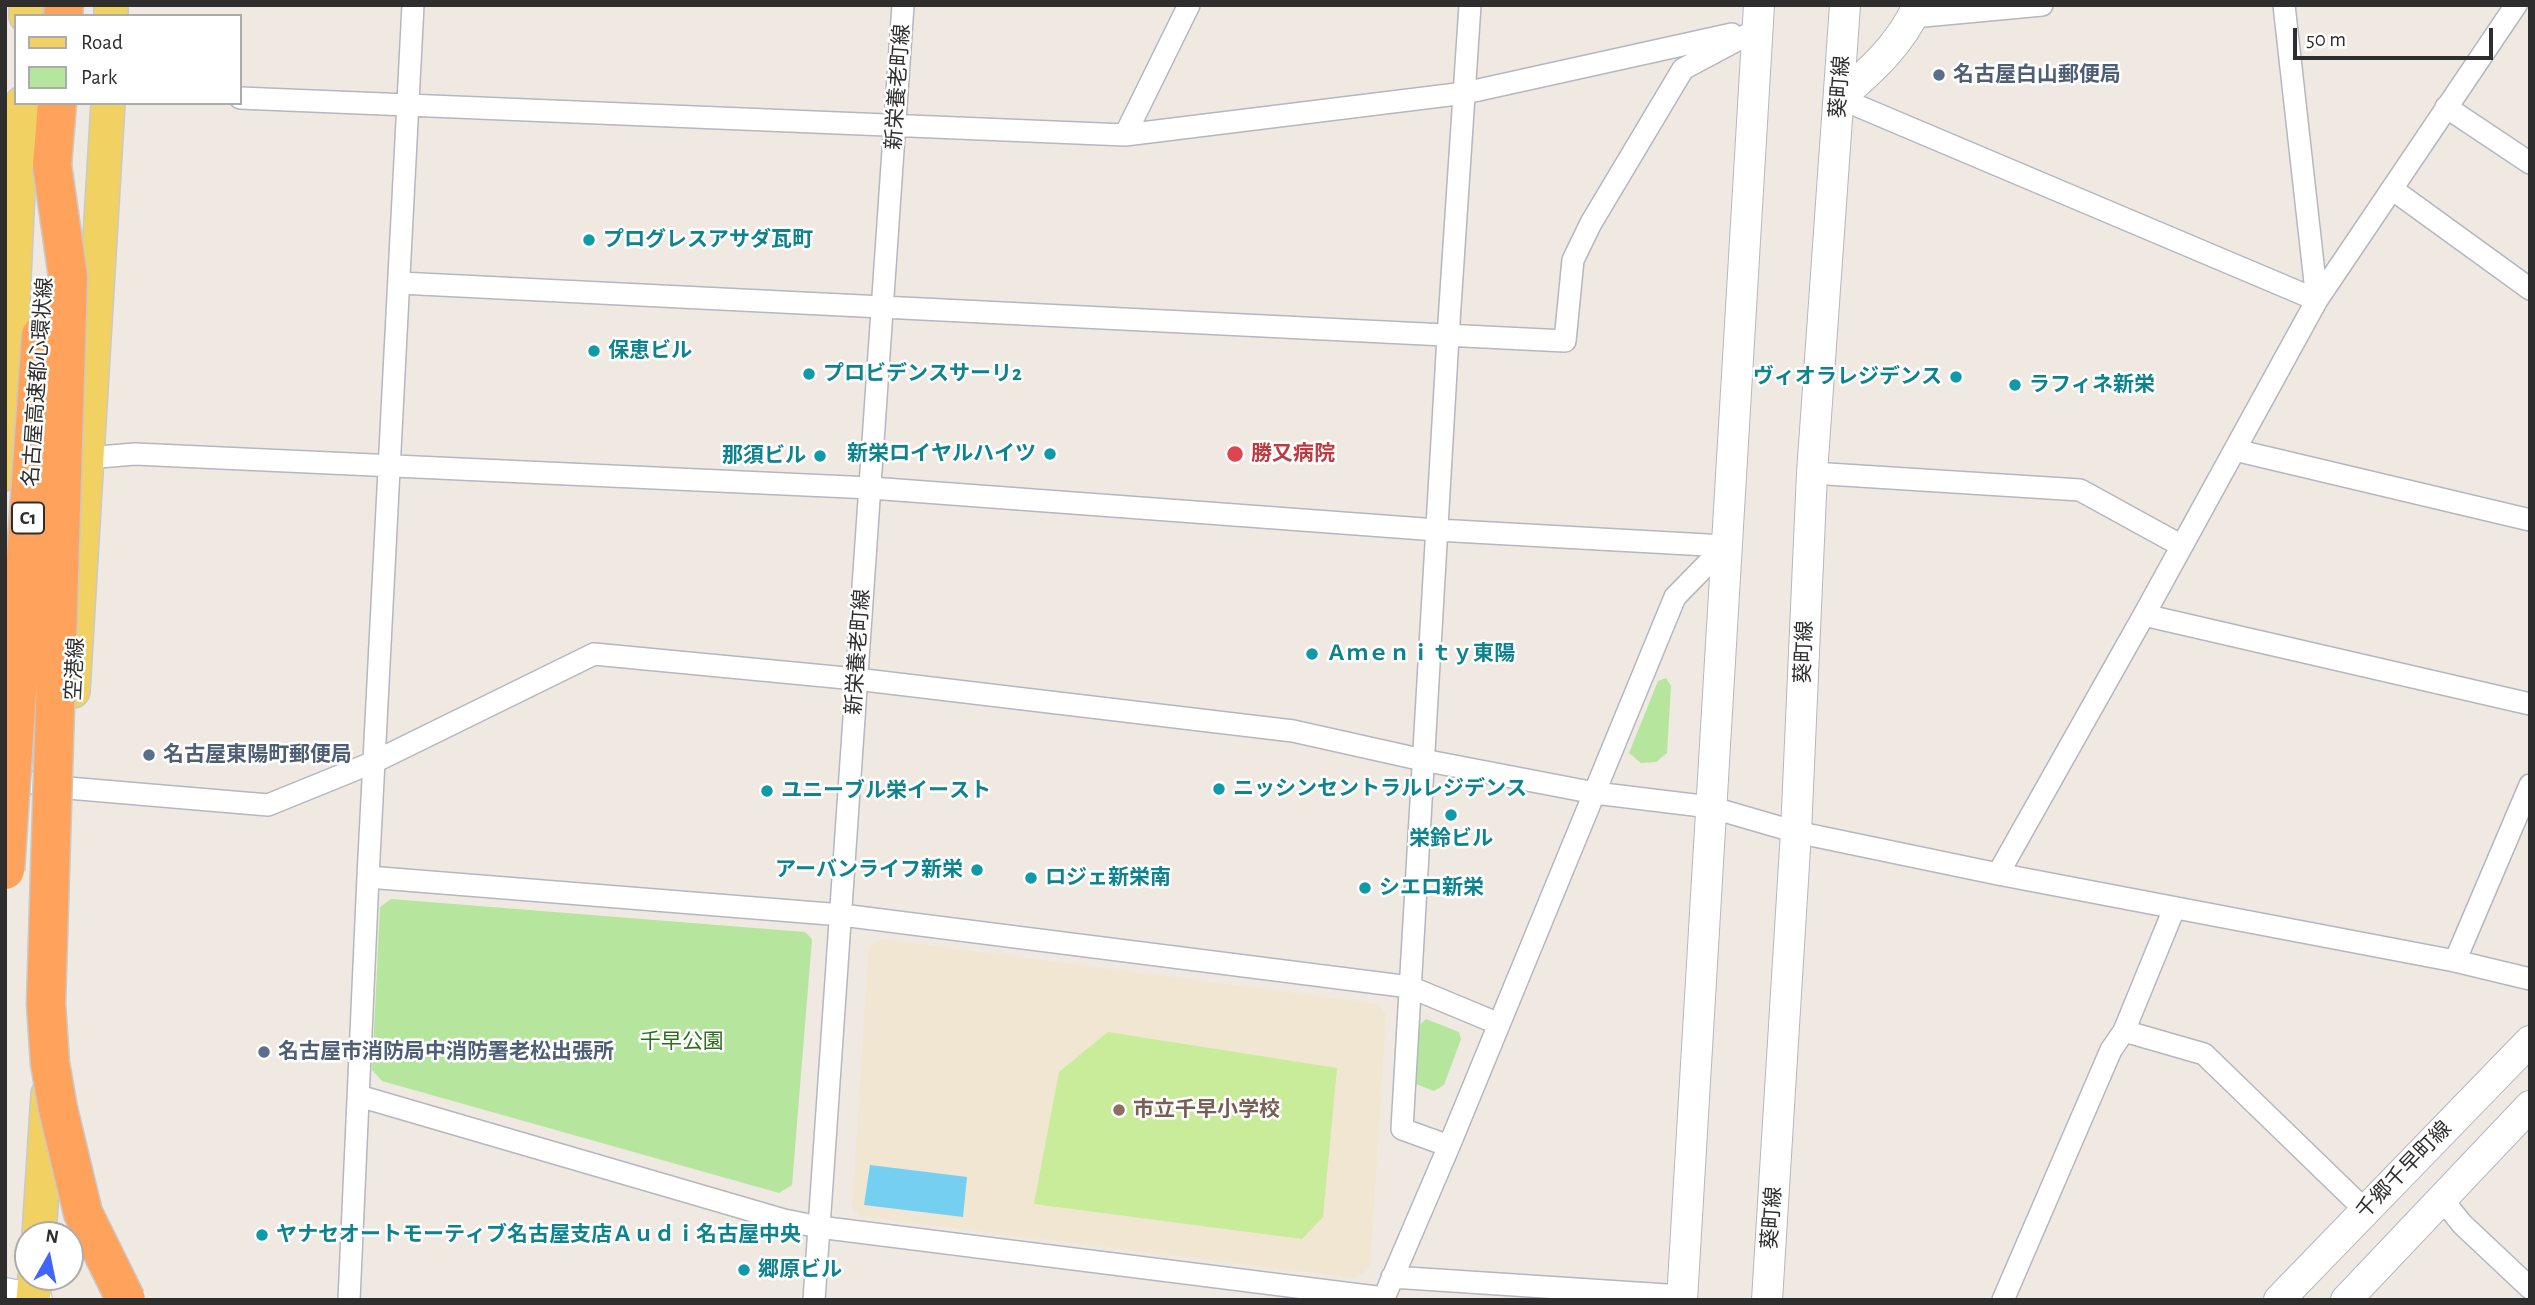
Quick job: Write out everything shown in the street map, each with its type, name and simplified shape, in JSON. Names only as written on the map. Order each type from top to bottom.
[{"type":"highway","name":"名古屋高速都心環状線","points":[[5,870],[57,105]]},
{"type":"highway","points":[[52,165],[68,278],[47,977],[50,1063],[83,1213],[126,1300]]},
{"type":"main road","points":[[6,459],[22,105]]},
{"type":"main road","name":"空港線","points":[[40,1221],[108,105]]},
{"type":"street","points":[[349,1300],[413,5]]},
{"type":"street","name":"新栄養老町線","points":[[814,1300],[903,5]]},
{"type":"street","points":[[1125,135],[1189,5]]},
{"type":"street","points":[[1449,1146],[1402,1129],[1470,5]]},
{"type":"street","name":"葵町線","points":[[1767,1300],[1796,832],[1812,473],[1844,5]]},
{"type":"street","points":[[2042,5],[1916,11],[1880,63],[1839,98],[2317,300]]},
{"type":"street","points":[[2284,5],[2317,300]]},
{"type":"street","points":[[1998,874],[2317,300],[2518,5],[2530,12]]},
{"type":"street","points":[[242,98],[1125,135],[1465,93],[1758,17]]},
{"type":"street","points":[[400,283],[1565,341],[1573,260],[1591,223],[1683,69],[1758,17]]},
{"type":"street","points":[[1392,1278],[1682,1298],[1758,17]]},
{"type":"street","points":[[2446,107],[2530,163]]},
{"type":"street","points":[[2392,189],[2530,289]]},
{"type":"street","points":[[2235,450],[2530,520]]},
{"type":"street","points":[[87,458],[135,454],[871,488],[1437,530],[1726,546]]},
{"type":"street","points":[[1812,473],[2080,490],[2182,546]]},
{"type":"street","points":[[359,1096],[785,1220],[819,1227],[1383,1299],[1449,1146],[1675,597],[1726,546]]},
{"type":"street","points":[[2144,615],[2530,704]]},
{"type":"street","points":[[5,779],[68,788],[268,805],[374,762],[594,654],[856,679],[1293,731],[1423,760],[1595,793],[1710,807],[1796,832],[1998,874],[2455,961],[2530,979]]},
{"type":"street","points":[[2455,961],[2530,785]]},
{"type":"street","points":[[368,877],[842,915],[1410,987],[1499,1024]]},
{"type":"street","points":[[2003,1300],[2111,1051],[2124,1031],[2174,908]]},
{"type":"street","points":[[2124,1031],[2204,1054],[2365,1210]]},
{"type":"street","name":"千郷千早町線","points":[[2279,1300],[2530,1041]]},
{"type":"street","points":[[2346,1300],[2530,1106]]},
{"type":"street","points":[[2442,1199],[2462,1224],[2530,1288]]},
{"type":"shaded area","name":"市立千早小学校","points":[[881,939],[1377,1004],[1386,1014],[1370,1268],[1355,1278],[859,1216],[852,1207],[869,946]]},
{"type":"green space","points":[[1666,678],[1671,686],[1667,753],[1656,762],[1641,763],[1629,753],[1658,681]]},
{"type":"green space","name":"千早公園","points":[[391,899],[805,932],[812,939],[792,1185],[779,1193],[382,1081],[372,1070],[380,907]]},
{"type":"green space","points":[[1426,1019],[1459,1032],[1461,1039],[1444,1085],[1434,1091],[1416,1084],[1419,1025]]},
{"type":"green space","points":[[1108,1032],[1337,1068],[1323,1217],[1302,1239],[1034,1204],[1059,1072]]},
{"type":"water","points":[[870,1165],[967,1177],[963,1217],[864,1205]]},
{"type":"place","name":"名古屋白山郵便局","points":[[1939,75]]},
{"type":"place","name":"プログレスアサダ瓦町","points":[[589,240]]},
{"type":"place","name":"保恵ビル","points":[[594,351]]},
{"type":"place","name":"プロビデンスサーリ2","points":[[809,374]]},
{"type":"place","name":"ヴィオラレジデンス","points":[[1956,377]]},
{"type":"place","name":"ラフィネ新栄","points":[[2015,385]]},
{"type":"place","name":"新栄ロイヤルハイツ","points":[[1050,454]]},
{"type":"place","name":"勝又病院","points":[[1235,454]]},
{"type":"place","name":"那須ビル","points":[[820,456]]},
{"type":"place","name":"Ａｍｅｎｉｔｙ東陽","points":[[1312,654]]},
{"type":"place","name":"名古屋東陽町郵便局","points":[[149,755]]},
{"type":"place","name":"ニッシンセントラルレジデンス","points":[[1219,789]]},
{"type":"place","name":"ユニーブル栄イースト","points":[[767,791]]},
{"type":"place","name":"栄鈴ビル","points":[[1451,815]]},
{"type":"place","name":"アーバンライフ新栄","points":[[977,870]]},
{"type":"place","name":"ロジェ新栄南","points":[[1031,878]]},
{"type":"place","name":"シエロ新栄","points":[[1365,888]]},
{"type":"place","name":"名古屋市消防局中消防署老松出張所","points":[[264,1052]]},
{"type":"place","name":"市立千早小学校","points":[[1119,1110]]},
{"type":"place","name":"ヤナセオートモーティブ名古屋支店Ａｕｄｉ名古屋中央","points":[[262,1235]]},
{"type":"place","name":"郷原ビル","points":[[744,1270]]}]
